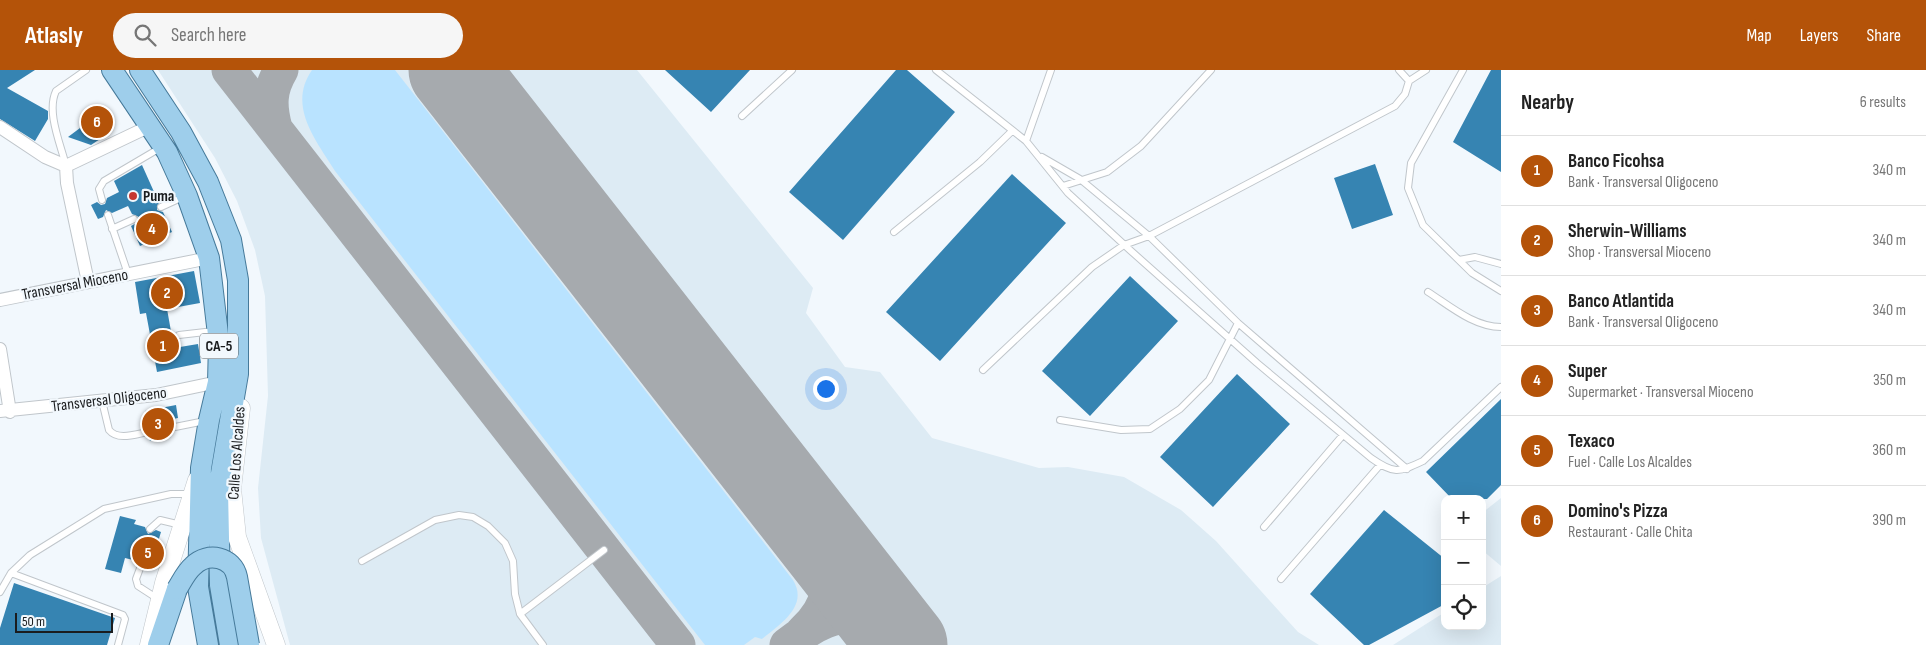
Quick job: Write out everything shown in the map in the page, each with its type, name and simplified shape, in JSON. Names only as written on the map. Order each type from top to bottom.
[{"type":"main road","name":"CA-5","points":[[112,70],[163,146],[187,196],[208,258],[218,331],[218,382],[209,420],[202,468],[198,587],[208,645]]},
{"type":"main road","name":"CA-5","points":[[140,70],[181,132],[208,182],[231,240],[238,280],[238,374],[218,491],[220,585],[230,645]]},
{"type":"main road","name":"Calle Los Alcaldes","points":[[238,374],[241,405],[232,489],[237,537],[276,645]]},
{"type":"main road","points":[[148,645],[182,526],[202,468]]},
{"type":"main road","points":[[158,645],[177,589],[194,564],[202,560],[216,558],[231,563],[235,568],[248,645]]},
{"type":"main road","points":[[166,622],[170,645]]},
{"type":"street","points":[[0,127],[45,157],[66,166],[150,126]]},
{"type":"street","points":[[66,166],[66,184],[88,282]]},
{"type":"street","name":"Transversal Mioceno","points":[[0,300],[208,258]]},
{"type":"street","points":[[0,349],[5,412]]},
{"type":"street","name":"Transversal Oligoceno","points":[[5,412],[156,396],[218,382]]},
{"type":"lane","points":[[66,166],[54,119],[54,94],[86,70]]},
{"type":"lane","points":[[742,116],[792,70]]},
{"type":"lane","points":[[936,70],[1026,141],[1063,186],[1124,245],[1230,340],[1343,435],[1390,471],[1407,469],[1423,461],[1440,448],[1501,387]]},
{"type":"lane","points":[[1026,141],[1051,70]]},
{"type":"lane","points":[[1063,186],[1080,179],[1107,172],[1142,146],[1211,70]]},
{"type":"lane","points":[[1399,70],[1409,81]]},
{"type":"lane","points":[[983,370],[1092,267],[1124,245],[1149,236],[1395,106],[1405,94],[1409,81],[1426,70]]},
{"type":"lane","points":[[1462,70],[1411,163],[1408,188],[1423,225],[1472,272],[1501,292]]},
{"type":"lane","points":[[894,232],[980,162],[1012,131]]},
{"type":"lane","points":[[102,200],[99,189],[104,181],[163,146]]},
{"type":"lane","points":[[1038,155],[1080,179],[1149,236],[1238,323],[1407,469]]},
{"type":"lane","points":[[161,207],[187,196]]},
{"type":"lane","points":[[108,215],[128,274]]},
{"type":"lane","points":[[112,229],[134,219]]},
{"type":"lane","points":[[1459,260],[1475,257],[1501,264]]},
{"type":"lane","points":[[1428,292],[1481,323],[1490,327],[1501,327]]},
{"type":"lane","points":[[1060,420],[1121,430],[1150,429],[1180,409],[1209,380],[1238,323]]},
{"type":"lane","points":[[179,335],[218,331]]},
{"type":"lane","points":[[102,401],[112,434],[118,436],[148,432]]},
{"type":"lane","points":[[170,428],[209,420]]},
{"type":"lane","points":[[1264,527],[1343,435]]},
{"type":"lane","points":[[1281,579],[1380,465]]},
{"type":"lane","points":[[0,592],[11,574],[30,555],[104,509],[171,494],[193,494]]},
{"type":"lane","points":[[362,561],[435,520],[459,515],[473,517],[488,526],[505,543],[513,561],[515,594],[520,614],[543,645]]},
{"type":"lane","points":[[150,528],[160,520],[182,526]]},
{"type":"lane","points":[[520,614],[604,550]]},
{"type":"lane","points":[[142,563],[136,579],[138,586],[160,600]]},
{"type":"lane","points":[[11,574],[123,615],[125,620],[118,645]]},
{"type":"shaded area","points":[[158,70],[637,70],[813,288],[806,313],[845,367],[880,372],[932,438],[1039,468],[1068,467],[1124,477],[1181,510],[1216,541],[1298,632],[1319,645],[290,645],[261,538],[258,488],[268,396],[265,296],[255,250],[237,201],[215,158]]},
{"type":"shaded area","points":[[312,70],[395,70],[793,580],[797,589],[795,606],[777,627],[762,639],[755,637],[744,645],[705,645],[335,171],[313,135],[303,110],[302,97],[305,83]]},
{"type":"shaded area","points":[[1501,498],[1501,566],[1486,553],[1486,510]]},
{"type":"shaded area","points":[[1501,576],[1501,645],[1393,645],[1441,615],[1441,630],[1486,630],[1486,585]]},
{"type":"building","points":[[0,70],[35,70],[7,88],[48,111],[48,119],[35,141],[0,119]]},
{"type":"building","points":[[665,70],[750,70],[711,112]]},
{"type":"building","points":[[896,70],[907,70],[955,112],[843,240],[789,192]]},
{"type":"building","points":[[1491,70],[1501,70],[1501,172],[1453,142]]},
{"type":"building","points":[[100,113],[112,131],[91,145],[68,137]]},
{"type":"building","points":[[1375,164],[1393,215],[1352,229],[1334,178]]},
{"type":"building","name":"Puma","points":[[142,165],[159,203],[157,210],[163,212],[172,232],[140,246],[131,226],[138,222],[139,217],[132,214],[128,206],[112,213],[106,210],[103,217],[98,219],[91,205],[97,202],[101,205],[105,204],[107,198],[119,192],[114,181]]},
{"type":"building","points":[[1012,174],[1066,223],[940,361],[886,312]]},
{"type":"building","points":[[194,271],[200,303],[167,309],[174,348],[198,344],[201,363],[157,372],[146,313],[140,314],[135,282]]},
{"type":"building","points":[[1130,276],[1178,321],[1090,416],[1042,371]]},
{"type":"building","points":[[1237,374],[1290,424],[1213,507],[1160,457]]},
{"type":"building","points":[[1501,399],[1501,485],[1487,499],[1486,495],[1448,495],[1426,472]]},
{"type":"building","points":[[176,405],[178,418],[168,420],[169,423],[165,427],[171,437],[150,441],[149,437],[153,432],[147,427],[145,411]]},
{"type":"building","points":[[1384,510],[1441,556],[1441,606],[1369,645],[1364,645],[1310,594]]},
{"type":"building","points":[[120,516],[136,520],[134,524],[145,527],[148,534],[156,530],[161,532],[151,565],[147,564],[143,558],[137,561],[125,558],[121,573],[105,569]]},
{"type":"building","points":[[14,583],[115,618],[107,645],[0,645],[0,628]]},
{"type":"taxiway","points":[[229,70],[678,645]]},
{"type":"taxiway","points":[[275,128],[271,98],[274,84],[281,70]]},
{"type":"taxiway","points":[[803,632],[820,611],[828,590],[827,567],[821,541]]},
{"type":"taxiway","points":[[787,645],[815,626],[847,616],[870,619],[894,633]]},
{"type":"runway","points":[[453,70],[903,645]]},
{"type":"place","name":"Domino's Pizza","points":[[97,122]]},
{"type":"place","name":"Puma","points":[[133,196]]},
{"type":"place","name":"Super","points":[[152,229]]},
{"type":"place","name":"Sherwin-Williams","points":[[167,293]]},
{"type":"place","name":"Banco Ficohsa","points":[[163,346]]},
{"type":"place","name":"Banco Atlantida","points":[[158,424]]},
{"type":"place","name":"Texaco","points":[[148,553]]}]
